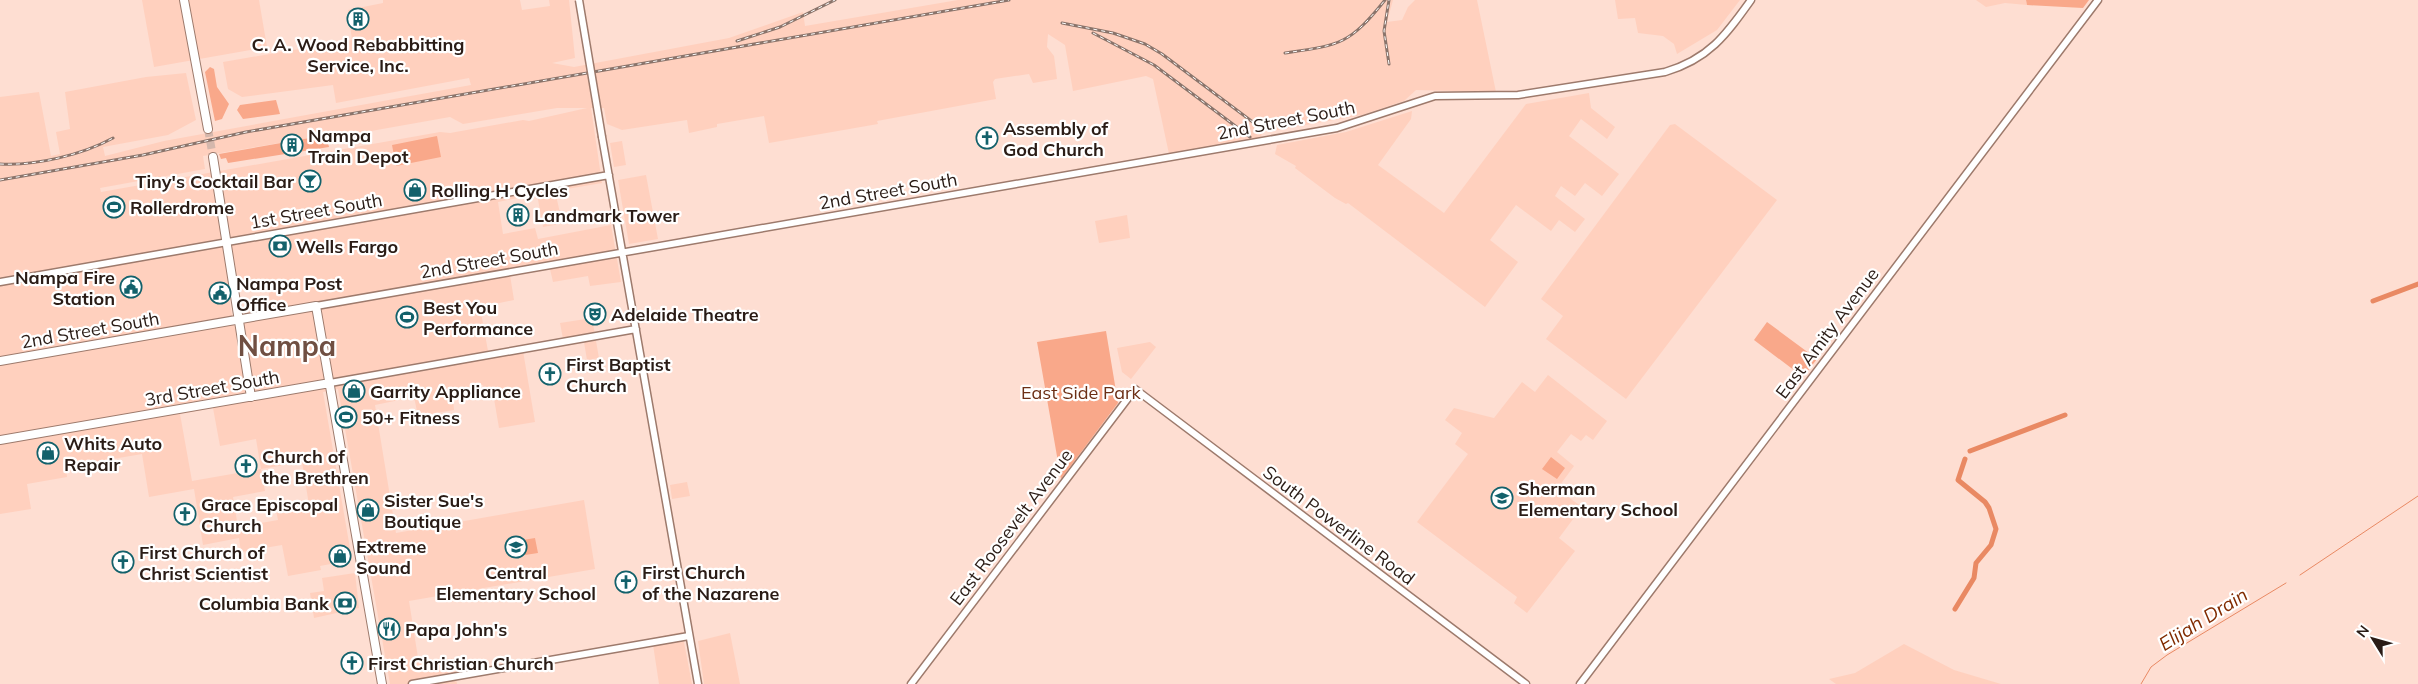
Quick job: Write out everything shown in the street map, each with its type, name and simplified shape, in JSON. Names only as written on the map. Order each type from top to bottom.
[{"type":"main road","points":[[184,0],[208,129]]},
{"type":"main road","points":[[213,157],[252,397]]},
{"type":"main road","points":[[316,306],[382,684]]},
{"type":"main road","name":"2nd Street South","points":[[0,361],[316,306]]},
{"type":"main road","name":"3rd Street South","points":[[0,440],[330,383]]},
{"type":"street","points":[[579,0],[698,684]]},
{"type":"street","name":"2nd Street South","points":[[316,306],[1339,128],[1435,96],[1518,94],[1665,72],[1682,67],[1707,53],[1730,29],[1751,0]]},
{"type":"street","name":"East Amity Avenue","points":[[1580,684],[2098,0]]},
{"type":"street","name":"1st Street South","points":[[0,282],[609,175]]},
{"type":"street","name":"3rd Street South","points":[[330,383],[636,329]]},
{"type":"street","name":"East Roosevelt Avenue","points":[[911,684],[1135,389]]},
{"type":"street","name":"South Powerline Road","points":[[1135,389],[1526,684]]},
{"type":"street","points":[[412,684],[689,636]]},
{"type":"shaded area","points":[[142,0],[259,0],[267,47],[154,67]]},
{"type":"shaded area","points":[[383,0],[520,0],[522,10],[550,6],[549,0],[569,0],[575,58],[552,63],[574,67],[729,38],[803,12],[805,26],[958,0],[1393,0],[1387,22],[1402,20],[1408,7],[1415,0],[1477,0],[1496,92],[1416,90],[1404,101],[1362,115],[1272,131],[1263,124],[1261,138],[1169,154],[1153,79],[1146,76],[1073,91],[1065,45],[1048,34],[1047,47],[1054,56],[1057,79],[1033,83],[1029,74],[995,79],[993,82],[996,99],[877,121],[878,124],[769,143],[764,116],[717,124],[717,127],[689,133],[687,120],[622,130],[607,124],[604,108],[591,108],[602,183],[555,191],[560,213],[574,211],[576,221],[543,227],[537,194],[498,202],[503,234],[535,228],[538,239],[611,225],[621,282],[590,286],[588,276],[553,282],[550,269],[510,275],[514,300],[480,307],[488,351],[522,345],[535,422],[499,428],[492,387],[484,388],[483,385],[452,390],[454,410],[418,416],[414,397],[375,405],[396,533],[584,500],[595,569],[409,601],[419,664],[452,658],[457,684],[390,684],[338,389],[323,392],[352,560],[320,566],[321,570],[288,576],[282,545],[241,552],[239,538],[203,545],[194,489],[149,497],[142,454],[66,467],[67,477],[27,484],[31,509],[0,514],[0,97],[39,92],[51,156],[60,154],[56,132],[70,129],[65,92],[146,77],[186,73],[196,120],[168,135],[103,147],[105,156],[164,141],[471,85],[469,78],[336,103],[333,85],[242,97],[228,89],[223,62],[352,40],[348,10],[383,3]],"holes":[[[557,108],[587,108],[529,121],[523,120],[450,133],[440,132],[101,192],[100,188],[205,169],[203,156],[315,137],[371,131],[450,117],[463,124]],[[266,280],[272,309],[245,314],[243,324],[234,326],[227,287]],[[213,408],[220,446],[256,439],[261,469],[192,481],[180,414]],[[302,462],[309,505],[276,510],[278,520],[238,527],[233,497],[265,491],[261,469]]]},
{"type":"shaded area","points":[[1615,0],[1740,0],[1717,30],[1677,54],[1674,44],[1663,36],[1638,33],[1635,18],[1618,19]]},
{"type":"shaded area","points":[[1976,0],[2026,0],[2027,5],[2005,3],[1986,7]]},
{"type":"shaded area","points":[[1589,93],[1591,108],[1615,127],[1607,139],[1581,119],[1569,136],[1619,174],[1602,196],[1585,183],[1575,196],[1561,186],[1555,196],[1585,219],[1575,232],[1559,220],[1551,231],[1516,205],[1490,240],[1518,262],[1485,307],[1348,203],[1346,204],[1335,198],[1295,168],[1296,166],[1275,154],[1277,145],[1346,132],[1412,111],[1411,119],[1378,165],[1444,213],[1526,104]]},
{"type":"shaded area","points":[[1675,124],[1777,200],[1626,399],[1546,339],[1563,316],[1541,299],[1670,125]]},
{"type":"shaded area","points":[[622,141],[626,165],[614,167],[610,143]]},
{"type":"shaded area","points":[[646,175],[658,239],[629,244],[618,180]]},
{"type":"shaded area","points":[[1127,215],[1130,238],[1099,243],[1095,221]]},
{"type":"shaded area","points":[[592,318],[599,358],[587,360],[583,336],[563,339],[560,323]]},
{"type":"shaded area","points":[[1150,342],[1156,347],[1131,379],[1122,372],[1117,348]]},
{"type":"shaded area","name":"Sherman Elementary School","points":[[1548,375],[1607,421],[1593,440],[1586,435],[1581,441],[1571,434],[1557,452],[1574,466],[1557,489],[1582,507],[1559,538],[1575,551],[1527,613],[1514,603],[1517,597],[1417,522],[1468,454],[1455,444],[1462,433],[1445,420],[1454,408],[1494,418],[1522,382],[1535,392]]},
{"type":"shaded area","points":[[687,482],[690,496],[672,499],[670,485]]},
{"type":"shaded area","points":[[355,573],[359,608],[314,618],[310,593],[324,591],[322,578]]},
{"type":"shaded area","points":[[682,632],[692,684],[659,684],[652,638]]},
{"type":"shaded area","points":[[730,633],[740,684],[704,684],[698,641]]},
{"type":"shaded area","points":[[1904,644],[1954,670],[2001,684],[1836,684],[1829,679],[1855,673]]},
{"type":"green space","points":[[2026,0],[2089,0],[2083,8],[2027,5]]},
{"type":"green space","points":[[210,67],[214,69],[217,87],[229,104],[222,119],[215,121],[205,72]]},
{"type":"green space","points":[[276,100],[280,114],[243,119],[237,110],[240,105]]},
{"type":"green space","points":[[371,131],[372,136],[328,143],[329,147],[228,163],[226,158],[221,159],[219,154],[315,137]]},
{"type":"green space","points":[[437,136],[441,157],[396,166],[392,145]]},
{"type":"green space","points":[[1767,322],[1817,359],[1803,377],[1754,340]]},
{"type":"green space","name":"East Side Park","points":[[1106,331],[1118,403],[1061,479],[1037,342]]},
{"type":"green space","points":[[1551,457],[1565,468],[1557,479],[1542,469]]},
{"type":"green space","points":[[535,538],[538,553],[525,555],[523,540]]},
{"type":"waterway","points":[[2373,301],[2418,284]]},
{"type":"waterway","points":[[1970,451],[2065,415]]},
{"type":"waterway","points":[[1955,609],[1974,578],[1976,563],[1991,545],[1996,529],[1985,502],[1958,480],[1965,459]]},
{"type":"waterway","name":"Elijah Drain","points":[[2300,575],[2418,496]]},
{"type":"waterway","name":"Elijah Drain","points":[[2141,684],[2151,667],[2167,655],[2286,583]]},
{"type":"tunnel","points":[[208,129],[213,157]]},
{"type":"railway","points":[[737,41],[780,27],[835,0]]},
{"type":"railway","points":[[0,180],[143,155],[246,132],[1009,0]]},
{"type":"railway","points":[[1285,53],[1319,48],[1342,40],[1362,26],[1385,0]]},
{"type":"railway","points":[[1389,0],[1384,31],[1389,64]]},
{"type":"railway","points":[[1062,23],[1113,33],[1145,44],[1162,54],[1258,126]]},
{"type":"railway","points":[[1093,33],[1154,65],[1250,137]]},
{"type":"railway","points":[[0,164],[28,163],[58,158],[87,150],[113,138]]},
{"type":"place","name":"C. A. Wood Rebabbitting Service, Inc.","points":[[358,19]]},
{"type":"place","name":"Assembly of God Church","points":[[987,138]]},
{"type":"place","name":"Nampa Train Depot","points":[[292,145]]},
{"type":"place","name":"Tiny's Cocktail Bar","points":[[310,181]]},
{"type":"place","name":"Rolling H Cycles","points":[[415,190]]},
{"type":"place","name":"Rollerdrome","points":[[114,207]]},
{"type":"place","name":"Landmark Tower","points":[[518,215]]},
{"type":"place","name":"Wells Fargo","points":[[280,246]]},
{"type":"place","name":"Nampa Fire Station","points":[[131,287]]},
{"type":"place","name":"Nampa Post Office","points":[[220,293]]},
{"type":"place","name":"Adelaide Theatre","points":[[595,314]]},
{"type":"place","name":"Best You Performance","points":[[407,317]]},
{"type":"place","name":"First Baptist Church","points":[[550,374]]},
{"type":"place","name":"Garrity Appliance","points":[[354,391]]},
{"type":"place","name":"50+ Fitness","points":[[346,417]]},
{"type":"place","name":"Whits Auto Repair","points":[[48,453]]},
{"type":"place","name":"Church of the Brethren","points":[[246,466]]},
{"type":"place","name":"Sherman Elementary School","points":[[1502,498]]},
{"type":"place","name":"Sister Sue's Boutique","points":[[368,510]]},
{"type":"place","name":"Grace Episcopal Church","points":[[185,514]]},
{"type":"place","name":"Central Elementary School","points":[[516,547]]},
{"type":"place","name":"Extreme Sound","points":[[340,556]]},
{"type":"place","name":"First Church of Christ Scientist","points":[[123,562]]},
{"type":"place","name":"First Church of the Nazarene","points":[[626,582]]},
{"type":"place","name":"Columbia Bank","points":[[345,603]]},
{"type":"place","name":"Papa John's","points":[[389,629]]},
{"type":"place","name":"First Christian Church","points":[[352,663]]},
{"type":"district","name":"Nampa","points":[[287,345]]}]
